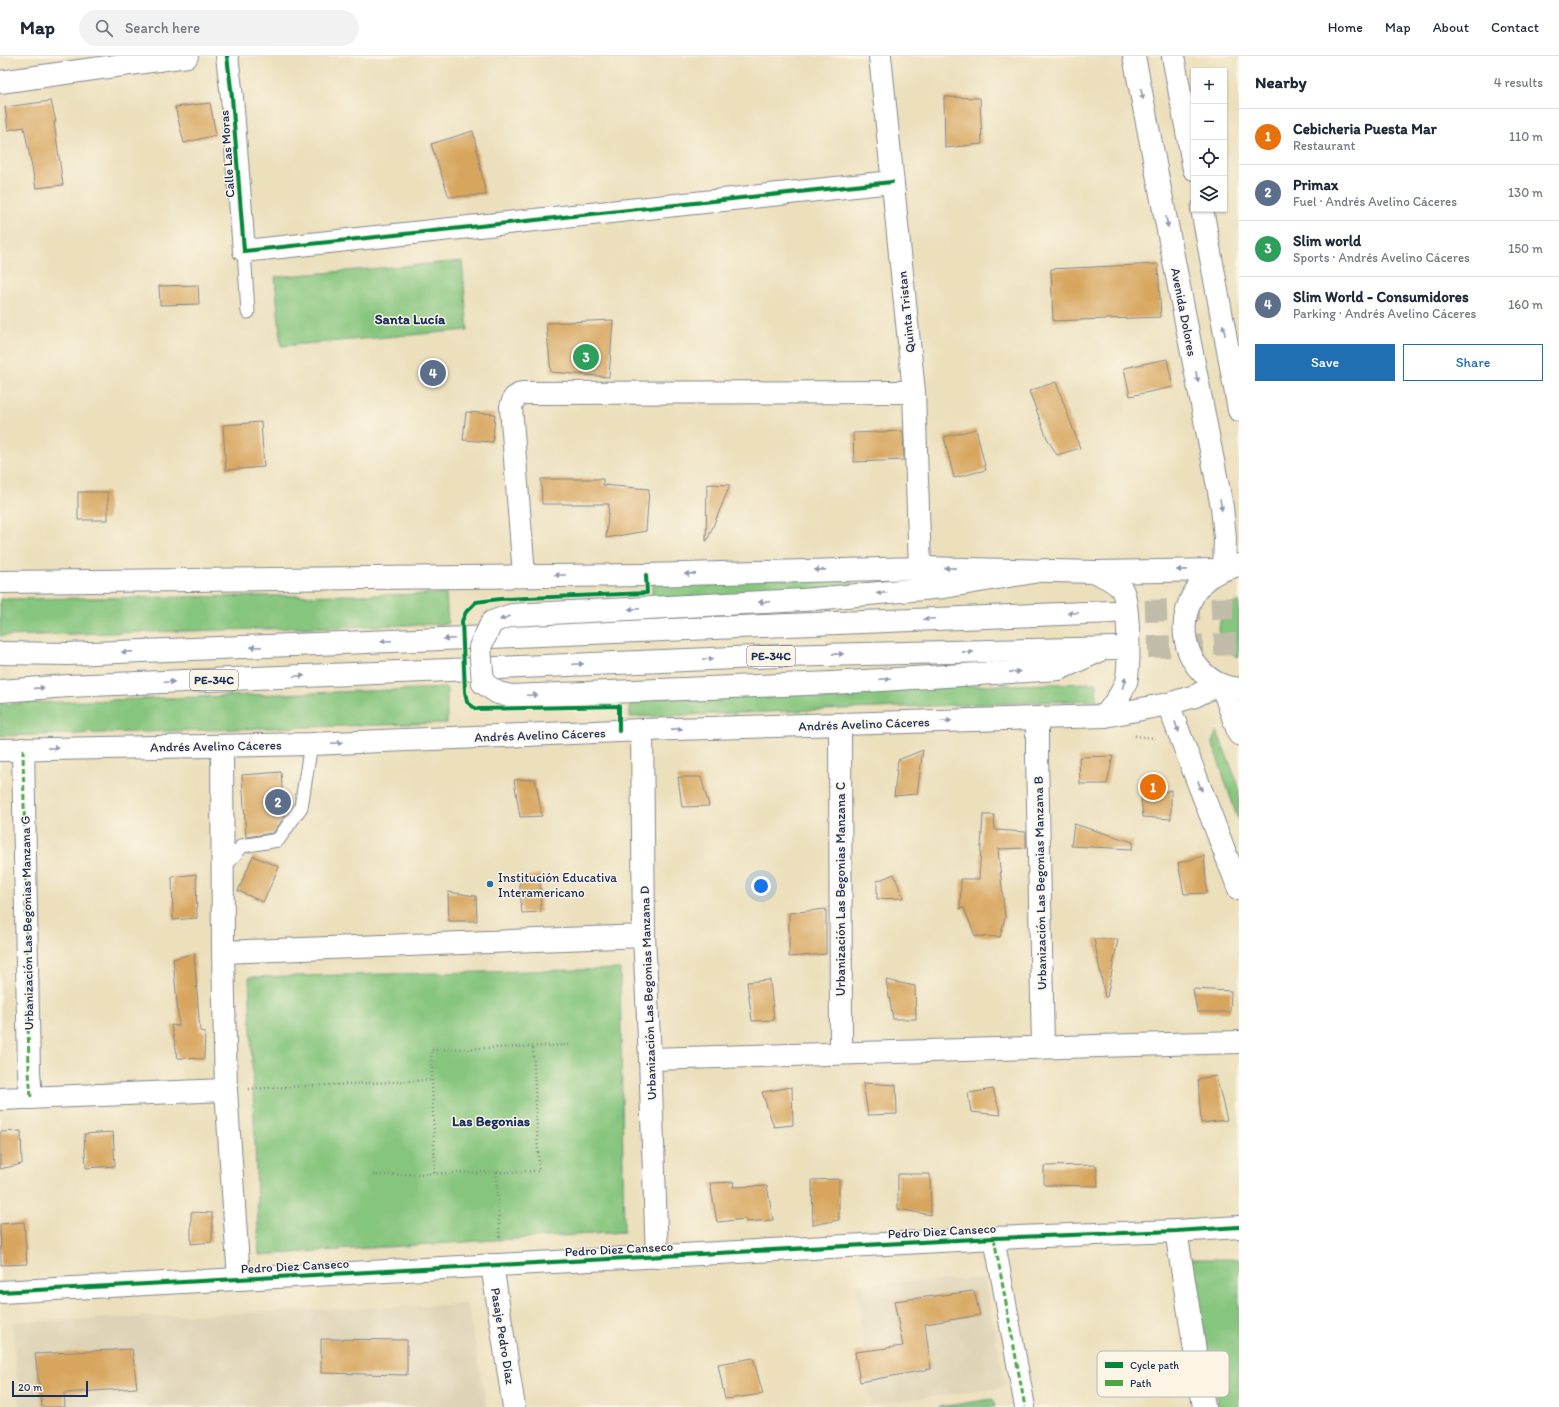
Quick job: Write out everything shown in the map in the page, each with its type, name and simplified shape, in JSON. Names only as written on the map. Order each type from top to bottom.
[{"type":"main road","points":[[0,82],[187,56]]},
{"type":"main road","name":"Calle Las Moras","points":[[227,56],[232,97],[244,252]]},
{"type":"main road","name":"Quinta Tristan","points":[[880,56],[914,392],[920,568]]},
{"type":"main road","name":"Avenida Dolores","points":[[1134,56],[1222,507],[1228,568]]},
{"type":"main road","points":[[1173,56],[1191,153]]},
{"type":"main road","points":[[244,252],[892,182]]},
{"type":"main road","points":[[1203,212],[1239,410]]},
{"type":"main road","points":[[524,575],[511,406],[514,398],[522,394],[914,392]]},
{"type":"main road","points":[[0,582],[524,575],[646,575],[920,568],[1096,572],[1228,568]]},
{"type":"main road","points":[[1228,568],[1204,581],[1191,597],[1184,617],[1184,637],[1190,656],[1203,672],[1227,686],[1239,734]]},
{"type":"main road","name":"PE-34C","points":[[0,691],[76,686],[779,656],[1110,648],[1060,669],[832,683],[512,696],[498,693],[483,683],[480,647],[492,622],[512,615],[803,600],[944,587],[1045,570]]},
{"type":"main road","points":[[1096,572],[1113,581],[1123,591],[1127,612],[1128,667],[1126,682],[1120,694],[1105,716]]},
{"type":"main road","points":[[0,653],[68,654],[1112,612]]},
{"type":"main road","name":"Andrés Avelino Cáceres","points":[[0,750],[23,748],[311,744],[642,730],[1105,716],[1168,704],[1227,686]]},
{"type":"main road","points":[[1168,704],[1239,889]]},
{"type":"main road","name":"Urbanización Las Begonias Manzana B","points":[[1037,718],[1043,1047]]},
{"type":"main road","name":"Urbanización Las Begonias Manzana C","points":[[840,725],[841,1053]]},
{"type":"main road","name":"Urbanización Las Begonias Manzana D","points":[[642,730],[644,936],[657,1256]]},
{"type":"main road","points":[[222,746],[223,952],[226,1090],[239,1279]]},
{"type":"main road","name":"Urbanización Las Begonias Manzana G","points":[[23,748],[29,1056],[32,1098]]},
{"type":"main road","points":[[223,952],[644,936]]},
{"type":"main road","points":[[650,1059],[1239,1042]]},
{"type":"main road","points":[[0,1099],[226,1090]]},
{"type":"main road","name":"Pedro Diez Canseco","points":[[0,1292],[994,1238],[1239,1227]]},
{"type":"main road","points":[[1176,1231],[1195,1351]]},
{"type":"main road","name":"Pasaje Pedro Díaz","points":[[496,1265],[514,1407]]},
{"type":"main road","points":[[1202,1397],[1204,1407]]},
{"type":"street","points":[[994,1238],[1025,1407]]},
{"type":"lane","name":"Calle Las Moras","points":[[244,252],[248,312]]},
{"type":"lane","points":[[223,869],[242,846],[278,840],[301,807],[311,744]]},
{"type":"path","points":[[435,1173],[431,1050],[572,1045]]},
{"type":"path","points":[[373,1175],[539,1171],[533,1046]]},
{"type":"path","points":[[226,1090],[432,1080]]},
{"type":"path","points":[[496,1172],[496,1265]]},
{"type":"shaded area","points":[[984,1279],[1006,1387],[871,1405],[856,1283]]},
{"type":"shaded area","points":[[467,1304],[487,1407],[19,1407],[12,1322]]},
{"type":"green space","points":[[462,261],[468,330],[281,346],[275,277]]},
{"type":"green space","points":[[852,574],[852,586],[774,593],[652,599],[652,583]]},
{"type":"green space","points":[[446,594],[448,624],[0,636],[0,599]]},
{"type":"green space","points":[[1239,601],[1239,657],[1230,652],[1224,645],[1220,637],[1219,629],[1220,621],[1224,613],[1230,606]]},
{"type":"green space","points":[[1096,683],[1097,700],[630,717],[630,699],[966,686]]},
{"type":"green space","points":[[447,688],[447,723],[0,736],[0,704]]},
{"type":"green space","points":[[1217,731],[1239,787],[1239,823],[1212,742]]},
{"type":"green space","points":[[620,969],[624,1232],[259,1255],[249,977]]},
{"type":"green space","points":[[1188,1259],[1239,1259],[1239,1407],[1219,1407],[1217,1397],[1229,1397],[1229,1351],[1207,1351]]},
{"type":"green space","points":[[993,1399],[995,1407],[938,1407]]},
{"type":"building","points":[[944,97],[980,98],[982,144],[945,148]]},
{"type":"building","points":[[51,101],[56,122],[54,122],[63,185],[36,188],[24,127],[8,130],[5,107]]},
{"type":"building","points":[[210,103],[216,135],[184,143],[175,107]]},
{"type":"building","points":[[473,131],[486,195],[449,197],[431,144]]},
{"type":"building","points":[[1158,264],[1161,317],[1053,321],[1051,269]]},
{"type":"building","points":[[198,285],[199,304],[160,305],[159,286]]},
{"type":"building","points":[[613,320],[609,377],[551,372],[546,323]]},
{"type":"building","points":[[1167,359],[1173,387],[1130,396],[1124,368]]},
{"type":"building","points":[[1056,382],[1080,448],[1057,455],[1047,438],[1029,391]]},
{"type":"building","points":[[466,412],[495,414],[493,442],[463,440]]},
{"type":"building","points":[[261,422],[264,467],[226,470],[223,425]]},
{"type":"building","points":[[976,429],[986,470],[954,478],[944,437]]},
{"type":"building","points":[[903,431],[904,460],[854,462],[853,433]]},
{"type":"building","points":[[541,479],[603,479],[603,485],[649,489],[646,531],[606,538],[609,504],[542,504]]},
{"type":"building","points":[[707,484],[730,485],[706,541]]},
{"type":"building","points":[[78,492],[108,492],[108,520],[78,520]]},
{"type":"building","points":[[923,750],[917,794],[894,796],[898,760]]},
{"type":"building","points":[[1113,756],[1107,784],[1080,784],[1079,757]]},
{"type":"building","points":[[281,772],[284,818],[273,833],[246,837],[242,775]]},
{"type":"building","points":[[678,777],[701,777],[709,806],[682,807]]},
{"type":"building","points":[[535,779],[542,816],[520,817],[514,780]]},
{"type":"building","points":[[1171,790],[1171,819],[1143,817],[1141,797]]},
{"type":"building","points":[[983,815],[994,815],[995,830],[1026,832],[1026,848],[998,849],[1005,917],[1000,937],[975,936],[964,908],[960,909],[961,879],[979,879]]},
{"type":"building","points":[[1074,824],[1133,842],[1132,849],[1071,846]]},
{"type":"building","points":[[253,856],[279,867],[263,902],[238,891]]},
{"type":"building","points":[[1204,856],[1207,893],[1184,894],[1178,863]]},
{"type":"building","points":[[196,874],[197,918],[173,920],[172,877]]},
{"type":"building","points":[[540,874],[541,912],[522,913],[519,878]]},
{"type":"building","points":[[894,874],[903,898],[877,899],[877,881]]},
{"type":"building","points":[[448,892],[476,896],[477,921],[449,921]]},
{"type":"building","points":[[826,909],[826,954],[789,957],[789,913]]},
{"type":"building","points":[[1094,939],[1118,939],[1107,997],[1105,997]]},
{"type":"building","points":[[194,953],[200,1031],[205,1032],[204,1059],[178,1058],[171,1025],[179,1026],[173,959]]},
{"type":"building","points":[[770,980],[774,1020],[752,1021],[747,982]]},
{"type":"building","points":[[886,980],[915,986],[916,1019],[893,1019]]},
{"type":"building","points":[[1193,989],[1231,991],[1230,1012],[1197,1012]]},
{"type":"building","points":[[1216,1076],[1227,1120],[1201,1123],[1198,1079]]},
{"type":"building","points":[[863,1083],[896,1085],[897,1114],[868,1115]]},
{"type":"building","points":[[792,1087],[793,1125],[774,1127],[762,1092]]},
{"type":"building","points":[[993,1089],[1001,1115],[971,1112],[968,1093]]},
{"type":"building","points":[[21,1131],[22,1164],[0,1169],[0,1132]]},
{"type":"building","points":[[113,1132],[115,1166],[86,1168],[84,1134]]},
{"type":"building","points":[[1096,1165],[1098,1186],[1044,1185],[1044,1166]]},
{"type":"building","points":[[898,1174],[930,1174],[931,1215],[898,1209]]},
{"type":"building","points":[[839,1179],[839,1220],[813,1225],[812,1180]]},
{"type":"building","points":[[734,1182],[733,1187],[767,1186],[773,1220],[746,1222],[746,1219],[717,1222],[710,1183]]},
{"type":"building","points":[[191,1212],[212,1213],[212,1242],[191,1244]]},
{"type":"building","points":[[24,1222],[27,1264],[1,1265],[0,1224]]},
{"type":"building","points":[[974,1291],[980,1315],[925,1324],[931,1369],[860,1382],[855,1352],[903,1346],[894,1301]]},
{"type":"building","points":[[321,1339],[407,1340],[407,1375],[321,1373]]},
{"type":"building","points":[[132,1349],[137,1388],[64,1393],[65,1407],[42,1407],[35,1354]]},
{"type":"building","points":[[753,1358],[763,1394],[725,1399],[718,1364]]},
{"type":"tunnel","points":[[1112,612],[1239,608]]},
{"type":"tunnel","points":[[1115,648],[1239,644]]},
{"type":"marked path","points":[[23,749],[29,1072],[31,1098]]},
{"type":"marked path","points":[[994,1238],[1025,1407]]},
{"type":"cycle path","points":[[227,56],[232,97],[244,251],[892,182]]},
{"type":"cycle path","points":[[619,731],[619,706],[476,709],[467,702],[465,692],[462,621],[466,612],[476,602],[500,599],[647,593],[646,575]]},
{"type":"cycle path","points":[[0,1292],[994,1238],[1239,1227]]},
{"type":"place","name":"Slim world","points":[[586,357]]},
{"type":"place","name":"Slim World - Consumidores","points":[[433,373]]},
{"type":"place","name":"Cebicheria Puesta Mar","points":[[1153,787]]},
{"type":"place","name":"Primax","points":[[278,802]]},
{"type":"place","name":"Institución Educativa Interamericano","points":[[490,884]]},
{"type":"district","name":"Santa Lucía","points":[[410,319]]},
{"type":"district","name":"Las Begonias","points":[[491,1121]]}]
